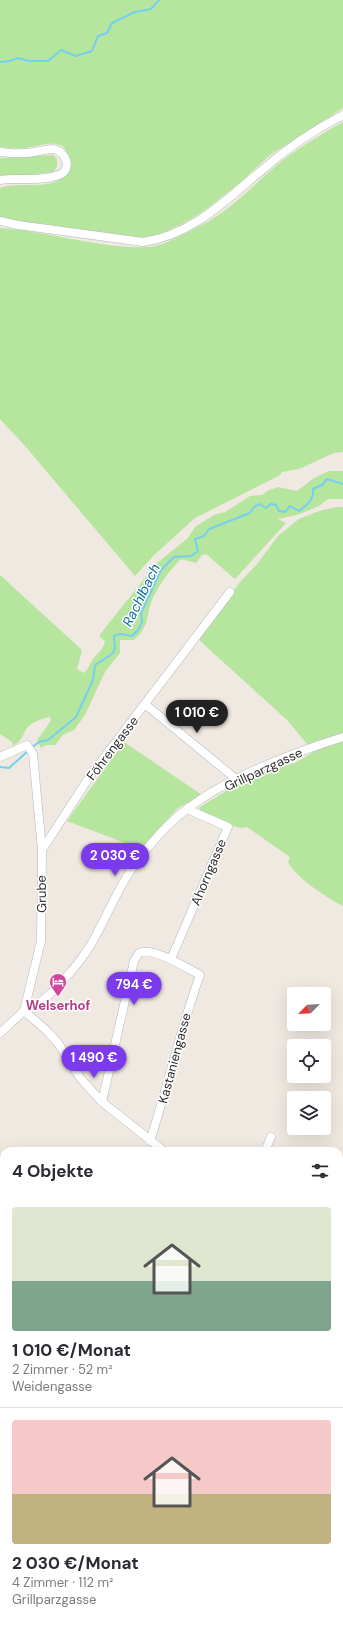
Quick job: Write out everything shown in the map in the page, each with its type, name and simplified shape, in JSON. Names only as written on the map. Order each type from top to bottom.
[{"type":"street","points":[[0,221],[18,225],[143,242],[160,239],[182,230],[223,204],[262,170],[286,152],[324,125],[343,115]]},
{"type":"street","points":[[0,152],[24,154],[53,149],[62,152],[67,160],[66,169],[60,175],[0,180]]},
{"type":"street","name":"Föhrengasse","points":[[42,850],[90,776],[146,705],[230,592]]},
{"type":"street","points":[[146,705],[236,779]]},
{"type":"street","name":"Grillparzgasse","points":[[24,1011],[35,1006],[50,995],[74,969],[92,942],[122,884],[134,866],[168,827],[187,809],[236,779],[305,749],[343,737]]},
{"type":"street","name":"Grube","points":[[0,757],[27,744],[33,754],[42,850],[40,941],[24,1011]]},
{"type":"street","name":"Ahorngasse","points":[[171,959],[228,827],[187,809]]},
{"type":"street","points":[[102,1102],[134,961],[139,953],[146,951],[171,959]]},
{"type":"street","name":"Kastaniengasse","points":[[150,1141],[166,1093],[184,1019],[200,975],[171,959]]},
{"type":"street","points":[[0,1033],[24,1011],[46,1030],[58,1043],[81,1080],[102,1102],[158,1147]]},
{"type":"street","points":[[267,1147],[271,1137]]},
{"type":"green space","points":[[0,0],[343,0],[343,108],[270,155],[237,185],[204,211],[182,224],[162,233],[142,239],[68,230],[0,218],[0,188],[13,185],[42,185],[57,181],[63,178],[66,174],[68,159],[66,151],[62,146],[56,144],[22,148],[0,147]]},
{"type":"green space","points":[[343,122],[343,452],[334,453],[299,469],[282,472],[280,475],[195,518],[154,555],[135,576],[25,446],[0,419],[0,228],[92,243],[129,247],[152,247],[161,245],[219,215],[289,156],[312,140]]},
{"type":"green space","points":[[53,155],[57,159],[57,167],[53,172],[0,179],[0,158]]},
{"type":"green space","points":[[329,471],[343,471],[343,499],[328,499],[319,506],[300,514],[278,519],[286,523],[235,579],[206,554],[202,555],[196,563],[181,559],[165,577],[156,593],[150,605],[146,625],[140,634],[134,640],[120,640],[120,653],[105,672],[85,715],[74,730],[63,735],[55,745],[46,745],[41,748],[37,740],[50,722],[51,719],[49,717],[38,720],[27,728],[17,744],[13,746],[12,742],[0,734],[0,575],[82,650],[77,669],[84,673],[104,645],[105,641],[99,636],[105,628],[157,563],[188,538],[195,527],[214,515],[225,512],[250,496],[262,495],[269,490],[278,487],[297,491],[314,478]]},
{"type":"green space","points":[[343,507],[343,906],[320,893],[305,881],[298,875],[288,862],[290,857],[247,827],[241,828],[230,825],[199,810],[200,807],[236,785],[251,780],[252,777],[274,767],[295,763],[320,748],[318,740],[308,745],[287,720],[200,641],[200,636],[240,582],[257,564],[278,536],[299,519],[319,511]]},
{"type":"green space","points":[[124,742],[202,795],[178,808],[141,849],[67,821]]},
{"type":"waterway","points":[[0,62],[18,58],[29,61],[48,61],[61,50],[76,56],[92,51],[98,36],[107,33],[112,23],[135,12],[151,9],[159,0]]},
{"type":"waterway","name":"Rachlbach","points":[[31,748],[39,742],[48,740],[76,717],[93,680],[95,665],[112,654],[115,649],[114,636],[120,634],[132,636],[138,630],[142,622],[141,613],[161,570],[174,557],[191,556],[198,551],[195,539],[204,536],[209,529],[250,513],[254,507],[259,504],[266,508],[271,504],[276,505],[279,511],[285,512],[290,506],[299,511],[311,499],[313,489],[322,485],[327,479],[343,484]]},
{"type":"waterway","name":"Rachlbach","points":[[0,767],[9,768],[28,751]]},
{"type":"place","name":"Welserhof","points":[[58,997]]}]
